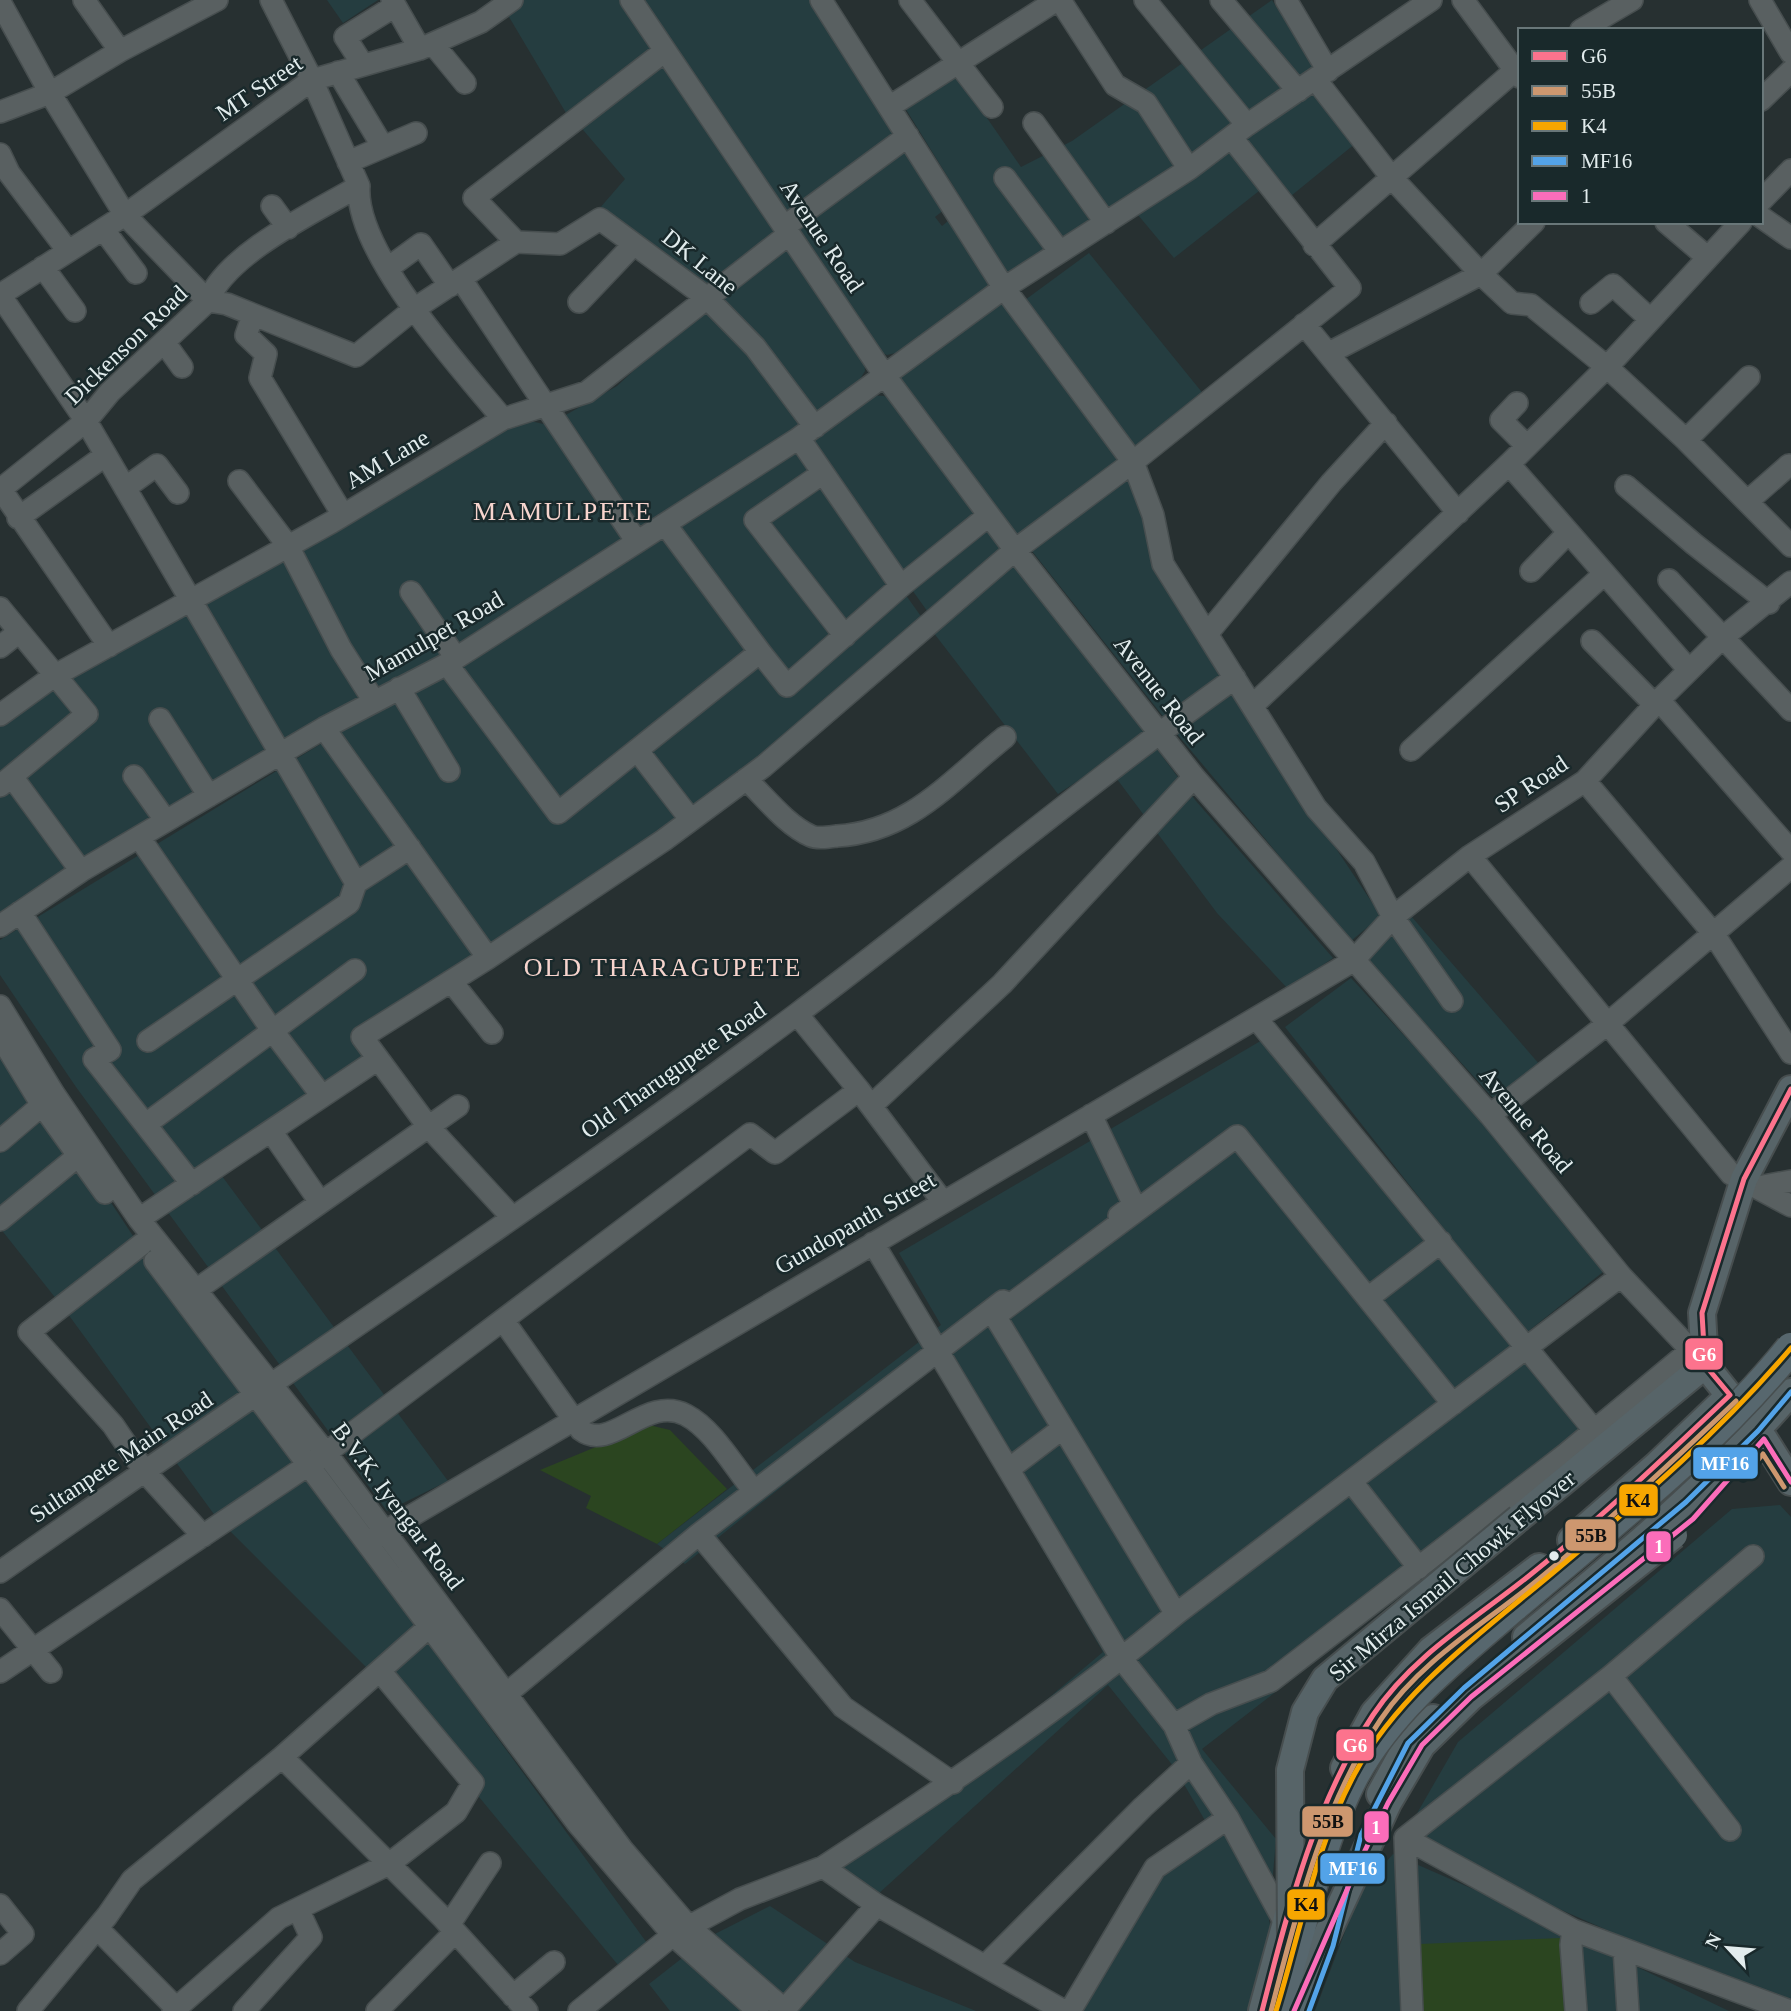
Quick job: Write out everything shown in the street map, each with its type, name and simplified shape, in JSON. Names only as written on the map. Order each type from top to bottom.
[{"type":"highway","points":[[1294,2011],[1300,1969],[1332,1827],[1354,1774],[1408,1701],[1668,1475],[1759,1388],[1791,1348]]},
{"type":"highway","points":[[1276,2011],[1300,1969],[1342,1837],[1368,1783],[1414,1718],[1452,1679],[1680,1483],[1764,1404],[1791,1371]]},
{"type":"main road","points":[[1791,1089],[1751,1183],[1702,1313],[1698,1357],[1761,1435],[1791,1482]]},
{"type":"main road","name":"Sir Mirza Ismail Chowk Flyover","points":[[1300,1969],[1290,1770],[1305,1712],[1325,1679],[1519,1518],[1601,1439],[1698,1357]]},
{"type":"main road","points":[[1300,1969],[1388,1802],[1422,1745],[1471,1697],[1693,1519],[1761,1435],[1791,1392]]},
{"type":"main road","points":[[1262,2011],[1284,1923],[1326,1804],[1374,1713],[1431,1650],[1530,1575],[1658,1464],[1730,1395]]},
{"type":"main road","points":[[1309,2011],[1333,1946],[1361,1835],[1408,1743],[1464,1688],[1686,1502],[1761,1435],[1791,1414]]},
{"type":"street","points":[[84,0],[120,51]]},
{"type":"street","points":[[1,110],[50,93],[120,51],[217,0]]},
{"type":"street","points":[[271,0],[312,80],[359,186],[358,204],[388,268],[414,309],[503,419]]},
{"type":"street","name":"MT Street","points":[[0,295],[125,215],[312,80],[427,46],[481,22],[512,0]]},
{"type":"street","name":"Avenue Road","points":[[631,0],[885,376],[988,516],[1194,777],[1490,1115],[1621,1276],[1698,1357]]},
{"type":"street","points":[[821,0],[1004,288],[1133,462],[1153,515],[1163,564],[1317,808],[1364,862],[1393,917],[1452,1001]]},
{"type":"street","points":[[911,0],[992,107]]},
{"type":"street","points":[[889,107],[1059,0],[1115,85],[1146,103],[1189,169]]},
{"type":"street","points":[[512,1217],[427,1125],[362,1037],[488,958],[691,820],[746,779],[1015,550],[1133,462],[1350,288],[1314,245],[1239,132],[1145,0]]},
{"type":"street","points":[[1221,0],[1314,81],[1392,178],[1481,274],[1512,303],[1531,305],[1607,367],[1686,440],[1791,546]]},
{"type":"street","points":[[1286,0],[1314,81]]},
{"type":"street","name":"Mamulpet Road","points":[[7,916],[324,728],[452,661],[807,433],[1004,288],[1189,169],[1314,81],[1407,7],[1432,0]]},
{"type":"street","points":[[1314,245],[1518,71],[1463,0]]},
{"type":"street","points":[[1584,28],[1632,0]]},
{"type":"street","points":[[2,2],[50,93],[125,215],[208,301],[212,290],[257,245],[359,186]]},
{"type":"street","points":[[363,65],[345,37],[393,3],[427,46],[466,83]]},
{"type":"street","points":[[1762,10],[1791,54]]},
{"type":"street","points":[[516,243],[474,198],[665,51]]},
{"type":"street","points":[[1763,98],[1791,71]]},
{"type":"street","points":[[338,72],[383,147]]},
{"type":"street","points":[[1034,123],[1106,223]]},
{"type":"street","points":[[348,162],[416,133]]},
{"type":"street","name":"AM Lane","points":[[0,715],[54,676],[343,515],[503,419],[546,407],[587,391],[908,136]]},
{"type":"street","points":[[0,154],[9,173],[68,251]]},
{"type":"street","points":[[1763,199],[1791,170]]},
{"type":"street","points":[[1005,178],[1060,252]]},
{"type":"street","points":[[272,206],[288,228]]},
{"type":"street","points":[[1763,218],[1791,239]]},
{"type":"street","name":"DK Lane","points":[[516,243],[560,244],[600,219],[706,297],[755,347],[807,433],[823,473],[901,586]]},
{"type":"street","points":[[1329,353],[1481,274],[1532,224]]},
{"type":"street","points":[[1669,224],[1707,257]]},
{"type":"street","points":[[1252,706],[1509,464],[1607,367],[1739,224]]},
{"type":"street","points":[[103,229],[136,274]]},
{"type":"street","name":"Dickenson Road","points":[[1,493],[86,421],[110,392],[208,301],[227,304],[356,356],[414,309],[516,243]]},
{"type":"street","points":[[388,268],[421,244],[455,283],[546,407],[637,542]]},
{"type":"street","points":[[579,302],[634,244]]},
{"type":"street","points":[[43,267],[75,311]]},
{"type":"street","points":[[1591,303],[1614,285],[1650,320]]},
{"type":"street","points":[[0,295],[86,421],[356,883]]},
{"type":"street","points":[[253,315],[246,335],[266,354],[260,378],[343,515]]},
{"type":"street","points":[[1304,324],[1458,513]]},
{"type":"street","points":[[164,342],[182,368]]},
{"type":"street","points":[[1686,440],[1749,377]]},
{"type":"street","points":[[1517,403],[1502,420],[1527,446]]},
{"type":"street","points":[[1207,634],[1331,483],[1386,423]]},
{"type":"street","points":[[18,518],[106,455]]},
{"type":"street","points":[[1509,464],[1603,575],[1689,670]]},
{"type":"street","points":[[125,488],[158,465],[178,493]]},
{"type":"street","points":[[1748,501],[1789,465],[1791,467]]},
{"type":"street","points":[[823,473],[755,520],[845,636]]},
{"type":"street","points":[[239,481],[288,546],[341,649],[374,701]]},
{"type":"street","points":[[1626,486],[1769,603]]},
{"type":"street","points":[[1,493],[109,646]]},
{"type":"street","points":[[664,524],[787,686],[901,586],[988,516]]},
{"type":"street","points":[[1531,571],[1568,533]]},
{"type":"street","points":[[1411,750],[1603,575]]},
{"type":"street","points":[[1669,580],[1791,710]]},
{"type":"street","name":"SP Road","points":[[1353,961],[1393,917],[1470,856],[1585,781],[1657,702],[1722,638],[1769,603],[1791,582]]},
{"type":"street","points":[[411,592],[452,661],[558,813],[760,652]]},
{"type":"street","points":[[0,608],[88,714],[5,780],[81,871]]},
{"type":"street","points":[[0,648],[19,632]]},
{"type":"street","points":[[1592,641],[1657,702],[1791,851]]},
{"type":"street","name":"Old Tharugupete Road","points":[[265,1391],[797,1014],[1160,732],[1235,678]]},
{"type":"street","points":[[399,688],[449,771]]},
{"type":"street","points":[[160,719],[209,796]]},
{"type":"street","points":[[324,728],[488,958]]},
{"type":"street","points":[[746,779],[813,838],[842,836],[885,828],[914,812],[1005,737]]},
{"type":"street","points":[[637,750],[691,820]]},
{"type":"street","points":[[134,776],[166,821]]},
{"type":"street","points":[[0,1672],[317,1458],[750,1134],[775,1153],[865,1098],[1002,984],[1194,777]]},
{"type":"street","points":[[1585,781],[1713,933],[1791,1052]]},
{"type":"street","points":[[139,837],[272,1030],[322,1096]]},
{"type":"street","points":[[148,1041],[349,903],[356,883],[410,848]]},
{"type":"street","points":[[1470,856],[1731,1174],[1791,1206]]},
{"type":"street","points":[[1490,1115],[1606,1025],[1791,866]]},
{"type":"street","points":[[7,916],[110,1051],[94,1059],[192,1184]]},
{"type":"street","name":"Gundopanth Street","points":[[375,1537],[1353,961]]},
{"type":"street","points":[[146,1125],[355,970]]},
{"type":"street","points":[[451,981],[492,1033]]},
{"type":"street","name":"B.V.K. Iyengar Road","points":[[0,1006],[54,1094],[139,1219],[196,1290],[265,1391]]},
{"type":"street","points":[[797,1014],[865,1098],[943,1202]]},
{"type":"street","points":[[1174,1725],[1211,1704],[1271,1681],[1419,1568],[1601,1439],[1256,1018]]},
{"type":"street","name":"B.V.K. Iyengar Road","points":[[0,1036],[42,1105],[142,1244],[265,1391],[375,1537],[505,1695],[681,1931],[785,2010]]},
{"type":"street","points":[[139,1219],[378,1059]]},
{"type":"street","points":[[0,1141],[42,1105]]},
{"type":"street","points":[[196,1290],[427,1125],[458,1106]]},
{"type":"street","points":[[505,1695],[754,1491],[937,1349],[1134,1205],[1091,1115]]},
{"type":"street","points":[[271,1131],[320,1202]]},
{"type":"street","points":[[1175,1614],[995,1316],[1237,1136],[1453,1404]]},
{"type":"street","points":[[0,1220],[78,1156]]},
{"type":"street","points":[[1751,1183],[1791,1181]]},
{"type":"street","points":[[1368,1298],[1441,1242]]},
{"type":"street","points":[[873,1243],[1122,1659],[1174,1725],[1191,1763],[1228,1818],[1284,1923]]},
{"type":"street","points":[[142,1244],[30,1332],[113,1425],[145,1472],[203,1536]]},
{"type":"street","points":[[579,2011],[681,1931],[740,1899],[823,1867],[953,1783],[1122,1659],[1175,1614],[1621,1276]]},
{"type":"street","points":[[503,1320],[573,1419],[590,1437],[600,1437],[651,1412],[677,1410],[699,1423],[754,1491]]},
{"type":"street","name":"Sultanpete Main Road","points":[[0,1572],[265,1391]]},
{"type":"street","points":[[1009,1469],[1063,1428]]},
{"type":"street","points":[[1351,1481],[1419,1568]]},
{"type":"street","points":[[699,1534],[843,1707],[953,1783]]},
{"type":"street","name":"B.V.K. Iyengar Road","points":[[375,1537],[430,1626],[578,1824],[758,2011]]},
{"type":"street","points":[[1405,1838],[1611,1676],[1753,1556]]},
{"type":"street","points":[[0,1609],[51,1672]]},
{"type":"street","points":[[28,2011],[97,1928],[132,1880],[282,1757],[430,1626]]},
{"type":"street","points":[[97,1928],[176,2010],[279,1918],[389,1864],[456,1812],[473,1783],[380,1671]]},
{"type":"street","points":[[1611,1676],[1730,1830]]},
{"type":"street","points":[[282,1757],[452,1928],[520,2003],[554,1962]]},
{"type":"street","points":[[986,1965],[1143,1807],[1191,1763]]},
{"type":"street","points":[[1070,2011],[1155,1868],[1228,1818]]},
{"type":"street","points":[[1405,1838],[1573,1930],[1790,2011]]},
{"type":"street","points":[[1405,1838],[1412,2011]]},
{"type":"street","points":[[377,2011],[452,1928],[490,1863]]},
{"type":"street","points":[[823,1867],[877,1905],[1064,2011]]},
{"type":"street","points":[[0,1905],[23,1934],[0,1954]]},
{"type":"street","points":[[785,2010],[877,1905]]},
{"type":"street","points":[[258,2006],[312,1937],[298,1909]]},
{"type":"street","points":[[1573,1930],[1571,1945],[1576,2011]]},
{"type":"street","points":[[1624,1949],[1628,2011]]},
{"type":"shaded area","points":[[327,0],[378,0],[343,23]]},
{"type":"shaded area","points":[[499,0],[620,0],[652,52],[566,113]]},
{"type":"shaded area","points":[[644,0],[810,0],[949,206],[935,217],[942,226],[953,217],[996,280],[899,352],[887,355],[876,350],[731,136]]},
{"type":"shaded area","points":[[1272,0],[1315,68],[1114,210],[1007,273],[902,103],[951,66],[1021,167],[1072,141]]},
{"type":"shaded area","points":[[661,65],[864,356],[865,371],[857,384],[813,419],[708,292],[586,224],[625,179],[578,124]]},
{"type":"shaded area","points":[[1314,88],[1356,143],[1286,200],[1273,180],[1174,258],[1138,215]]},
{"type":"shaded area","points":[[1089,253],[1205,396],[1136,454],[1110,412],[1025,300]]},
{"type":"shaded area","points":[[1001,296],[1123,462],[1019,537],[903,392],[899,382],[902,373]]},
{"type":"shaded area","points":[[708,302],[805,424],[490,628],[0,917],[0,723],[69,674],[517,418],[548,425],[617,386]]},
{"type":"shaded area","points":[[871,395],[884,396],[892,401],[1005,553],[930,615],[807,443]]},
{"type":"shaded area","points":[[800,446],[925,622],[747,771],[601,879],[354,1034],[370,1058],[213,1164],[448,1481],[387,1511],[76,1087],[0,975],[0,940],[319,745],[543,614]]},
{"type":"shaded area","points":[[1128,476],[1281,766],[1381,916],[1351,941],[1177,734],[1028,546]]},
{"type":"shaded area","points":[[1015,561],[1196,801],[1333,958],[1288,989],[1217,913],[1105,763],[1058,794],[933,632]]},
{"type":"shaded area","points":[[1411,916],[1540,1065],[1496,1101],[1366,958]]},
{"type":"shaded area","points":[[1351,978],[1508,1148],[1608,1268],[1526,1333],[1285,1027]]},
{"type":"shaded area","points":[[0,1035],[143,1251],[647,1943],[618,1965],[398,1699],[216,1517],[65,1310],[0,1228]]},
{"type":"shaded area","points":[[1269,1036],[1596,1444],[1202,1749],[1276,1839],[1269,1920],[1274,1942],[1257,2011],[1083,2011],[1067,2001],[1142,1871],[1207,1824],[1174,1767],[1108,1685],[877,1895],[824,1856],[986,1751],[1103,1652],[934,1365],[685,1564],[657,1544],[941,1325],[899,1253]]},
{"type":"shaded area","points":[[1780,1505],[1791,1517],[1791,2011],[1498,1882],[1408,1829],[1458,1742],[1732,1509]]},
{"type":"shaded area","points":[[1393,1854],[1489,1896],[1729,2011],[1315,2011],[1360,1892]]},
{"type":"shaded area","points":[[770,1906],[855,1962],[976,2011],[670,2011],[649,1984],[709,1937]]},
{"type":"green space","points":[[649,1425],[670,1430],[727,1489],[657,1544],[586,1508],[591,1496],[540,1470]]},
{"type":"green space","points":[[1561,1938],[1564,2011],[1423,2011],[1420,1944]]},
{"type":"transit line","name":"G6","points":[[1262,2011],[1305,1858],[1334,1785],[1373,1715],[1406,1674],[1425,1656],[1582,1532],[1730,1395],[1705,1365],[1702,1313],[1744,1179],[1791,1089]]},
{"type":"transit line","name":"K4","points":[[1276,2011],[1309,1891],[1340,1803],[1373,1744],[1395,1715],[1447,1662],[1681,1462],[1765,1378],[1791,1348]]},
{"type":"transit line","name":"MF16","points":[[1309,2011],[1333,1946],[1361,1835],[1408,1743],[1464,1688],[1686,1502],[1758,1431],[1791,1392]]},
{"type":"transit line","name":"55B","points":[[1271,2011],[1302,1898],[1327,1823],[1360,1752],[1397,1698],[1454,1644],[1539,1579],[1589,1536],[1736,1401]]},
{"type":"transit line","name":"1","points":[[1294,2011],[1357,1867],[1388,1803],[1422,1745],[1471,1697],[1693,1519],[1764,1439],[1791,1482]]},
{"type":"transit line","name":"55B","points":[[1743,1478],[1763,1454],[1784,1487]]},
{"type":"district","name":"MAMULPETE","points":[[563,511]]},
{"type":"district","name":"OLD THARAGUPETE","points":[[663,967]]}]
